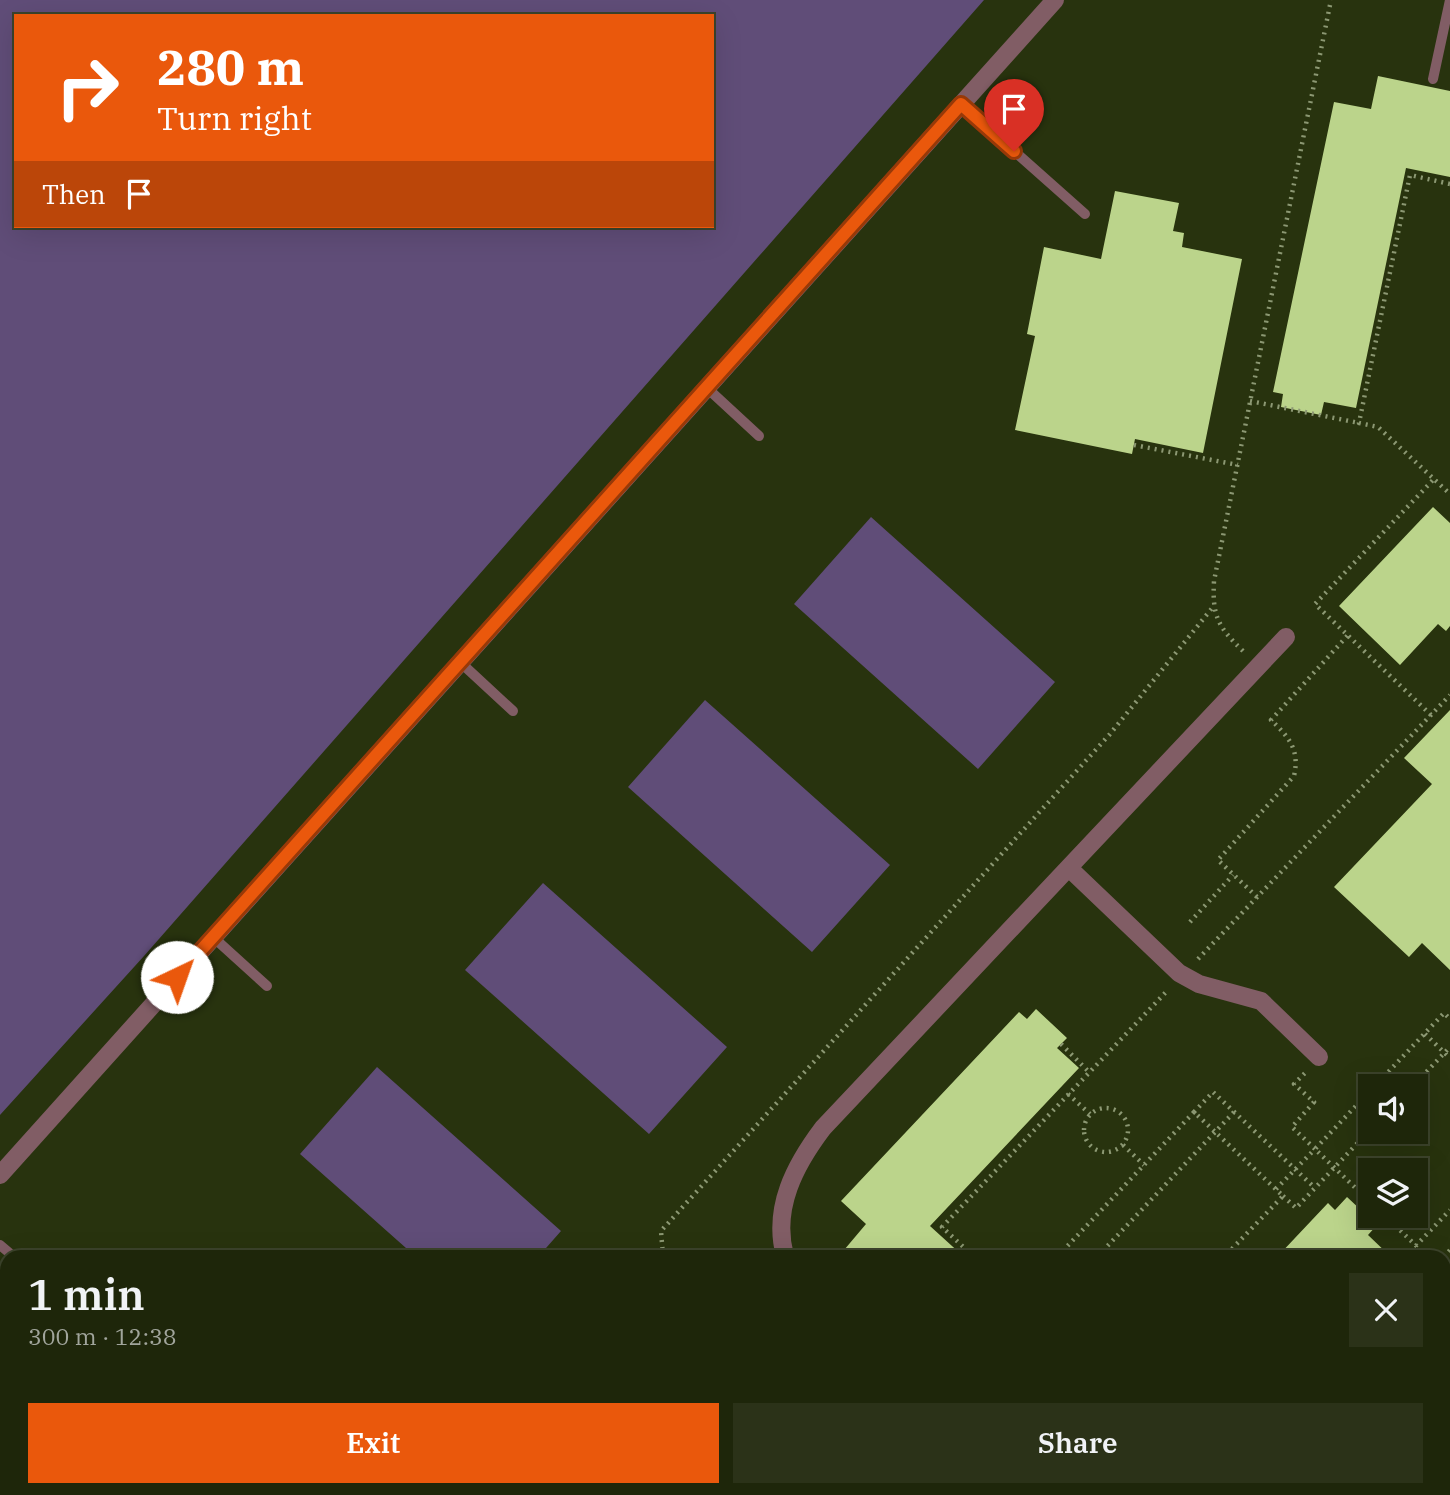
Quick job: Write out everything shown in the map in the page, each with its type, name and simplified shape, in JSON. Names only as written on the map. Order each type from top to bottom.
[{"type":"street","points":[[0,1175],[1055,0]]},
{"type":"street","points":[[785,1250],[782,1218],[788,1185],[802,1156],[823,1128],[1286,637]]},
{"type":"street","points":[[1070,869],[1179,973],[1199,984],[1261,1001],[1319,1057]]},
{"type":"lane","points":[[1433,79],[1450,0]]},
{"type":"lane","points":[[961,104],[1085,214]]},
{"type":"lane","points":[[707,388],[759,436]]},
{"type":"lane","points":[[460,662],[513,711]]},
{"type":"lane","points":[[213,937],[267,986]]},
{"type":"path","points":[[1259,667],[1218,623],[1213,607],[1214,581],[1331,0]]},
{"type":"path","points":[[1359,423],[1410,175],[1450,184]]},
{"type":"path","points":[[1250,401],[1378,427],[1450,494]]},
{"type":"path","points":[[1134,445],[1238,465]]},
{"type":"path","points":[[1432,715],[1315,604],[1434,479]]},
{"type":"path","points":[[663,1250],[661,1231],[1110,734],[1213,607]]},
{"type":"path","points":[[1257,897],[1218,860],[1286,788],[1297,765],[1293,743],[1271,720],[1348,635]]},
{"type":"path","points":[[1190,922],[1234,875]]},
{"type":"path","points":[[1387,1074],[1444,1013],[1450,1019]]},
{"type":"path","points":[[1425,1034],[1450,1058]]},
{"type":"path","points":[[1061,1044],[1089,1072]]},
{"type":"path","points":[[1424,1074],[1450,1046]]},
{"type":"path","points":[[1319,1057],[1294,1084],[1314,1102],[1292,1127],[1358,1191]]},
{"type":"path","points":[[1064,1250],[1213,1092],[1315,1188]]},
{"type":"path","points":[[1068,1094],[1090,1114]]},
{"type":"path","points":[[1276,1189],[1358,1104]]},
{"type":"path","points":[[1104,1107],[1119,1111],[1124,1116],[1129,1131],[1123,1145],[1111,1152],[1091,1146],[1084,1134],[1090,1114],[1104,1107]]},
{"type":"path","points":[[1194,1112],[1296,1208],[1358,1143]]},
{"type":"path","points":[[1104,1250],[1234,1112]]},
{"type":"path","points":[[1123,1145],[1144,1165]]},
{"type":"path","points":[[1231,1250],[1283,1196]]},
{"type":"path","points":[[1412,1250],[1450,1210]]},
{"type":"path","points":[[1397,1228],[1420,1250]]},
{"type":"shaded area","points":[[0,0],[984,0],[144,956],[0,1115]]},
{"type":"shaded area","points":[[871,517],[1055,682],[978,769],[794,604]]},
{"type":"shaded area","points":[[705,700],[890,865],[812,952],[628,787]]},
{"type":"shaded area","points":[[543,883],[727,1047],[649,1134],[465,970]]},
{"type":"shaded area","points":[[377,1067],[561,1231],[544,1250],[408,1250],[300,1154]]},
{"type":"building","points":[[1378,76],[1450,91],[1450,177],[1406,168],[1356,408],[1324,402],[1321,415],[1281,407],[1283,394],[1273,392],[1334,102],[1371,109]]},
{"type":"building","points":[[1115,191],[1179,203],[1173,231],[1184,233],[1182,247],[1242,259],[1203,453],[1135,439],[1132,454],[1015,430],[1035,336],[1027,334],[1044,247],[1101,259]]},
{"type":"building","points":[[1433,507],[1450,523],[1450,626],[1446,631],[1438,624],[1400,665],[1339,606]]},
{"type":"building","points":[[1450,710],[1450,970],[1422,943],[1409,957],[1334,887],[1432,784],[1404,758]]},
{"type":"building","points":[[1036,1009],[1067,1038],[1057,1048],[1079,1068],[930,1226],[956,1250],[844,1250],[866,1224],[841,1201],[1019,1012],[1027,1019]]},
{"type":"building","points":[[1347,1197],[1358,1207],[1358,1228],[1374,1228],[1368,1235],[1384,1250],[1284,1250],[1328,1203],[1335,1210]]},
{"type":"route","points":[[177,977],[961,104],[1014,151]]}]
